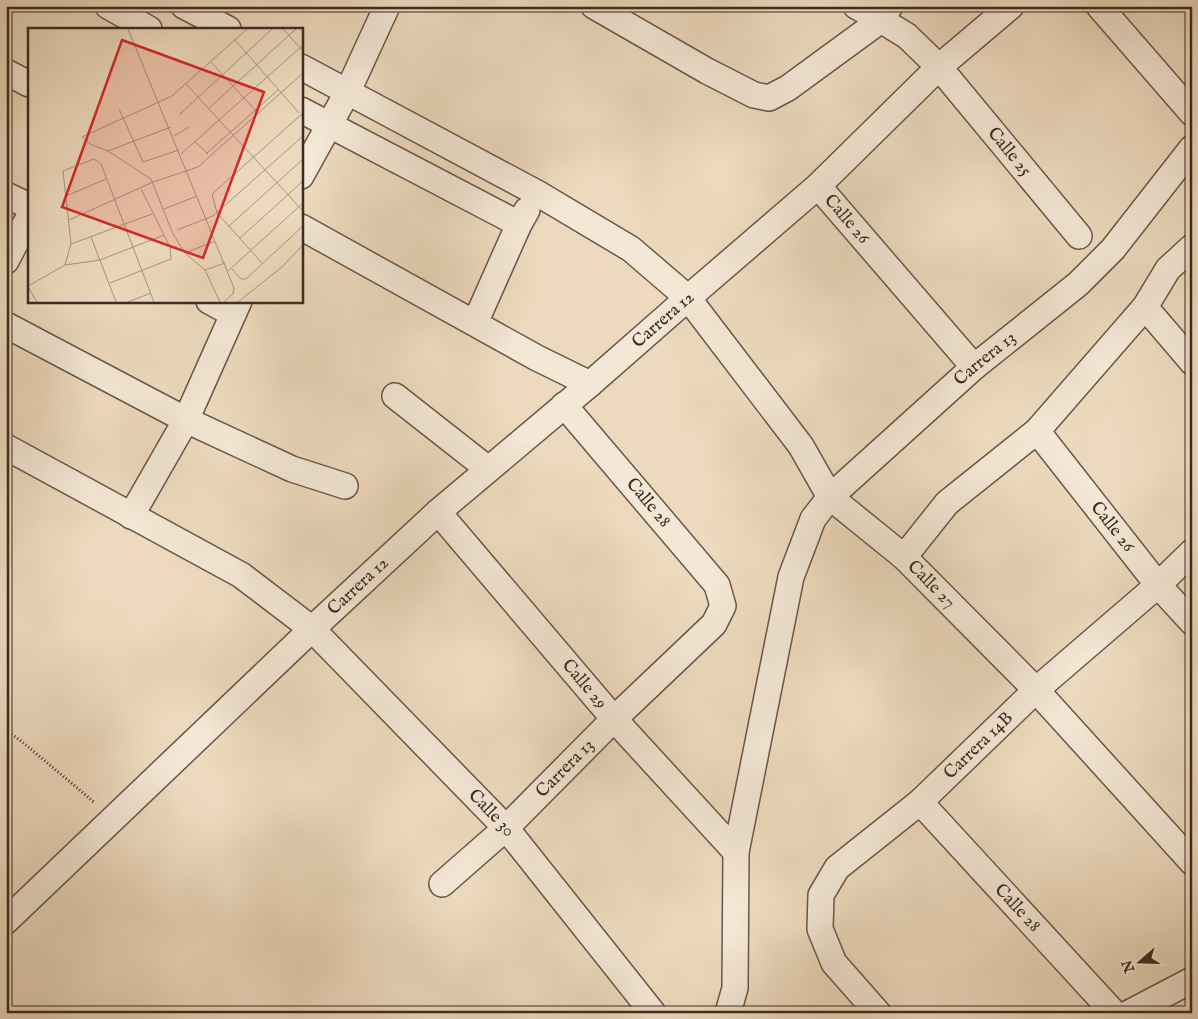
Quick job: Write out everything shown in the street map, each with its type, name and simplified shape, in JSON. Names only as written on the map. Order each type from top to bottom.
[{"type":"street","points":[[108,6],[137,21]]},
{"type":"street","points":[[184,6],[226,28]]},
{"type":"street","points":[[302,174],[348,91],[387,6]]},
{"type":"street","points":[[594,6],[707,71],[754,95],[769,98],[788,88],[886,13]]},
{"type":"street","name":"Calle 25","points":[[856,6],[886,13],[906,36],[939,67],[1079,236]]},
{"type":"street","name":"Carrera 12","points":[[6,921],[312,629],[438,512],[590,384],[818,186],[939,67],[1012,6]]},
{"type":"street","points":[[1099,6],[1192,113]]},
{"type":"street","name":"Calle 27","points":[[302,68],[537,193],[631,249],[688,298],[801,446],[830,497],[904,557],[1036,690],[1192,862]]},
{"type":"street","points":[[6,72],[28,83]]},
{"type":"street","points":[[302,111],[519,224]]},
{"type":"street","name":"Carrera 13","points":[[728,1013],[735,988],[736,852],[791,578],[814,519],[830,497],[974,366],[1078,284],[1113,249],[1192,148]]},
{"type":"street","name":"Calle 26","points":[[818,186],[974,366]]},
{"type":"street","points":[[475,323],[519,224],[537,193]]},
{"type":"street","points":[[6,195],[28,206]]},
{"type":"street","points":[[6,261],[28,219]]},
{"type":"street","points":[[302,228],[538,358],[590,384]]},
{"type":"street","points":[[904,557],[947,503],[1037,431],[1145,307],[1168,269],[1192,247]]},
{"type":"street","points":[[131,516],[186,420],[236,308],[213,302]]},
{"type":"street","points":[[1145,307],[1192,362]]},
{"type":"street","points":[[6,325],[186,420],[292,469],[345,486]]},
{"type":"street","points":[[395,396],[488,469]]},
{"type":"street","name":"Calle 28","points":[[564,405],[717,585],[723,606]]},
{"type":"street","name":"Calle 26","points":[[1037,431],[1158,585],[1192,622]]},
{"type":"street","name":"Calle 30","points":[[6,447],[241,574],[312,629],[506,828],[653,1013]]},
{"type":"street","name":"Calle 29","points":[[438,512],[614,719],[736,852]]},
{"type":"street","name":"Carrera 14B","points":[[878,1013],[834,962],[820,929],[821,895],[837,868],[920,802],[1036,690],[1158,585],[1192,552]]},
{"type":"street","name":"Carrera 13","points":[[442,884],[506,828],[614,719],[714,624],[723,606]]},
{"type":"street","name":"Calle 28","points":[[920,802],[1114,1013]]},
{"type":"street","points":[[1129,1013],[1192,980]]},
{"type":"path","points":[[6,730],[21,740],[114,818]]}]
